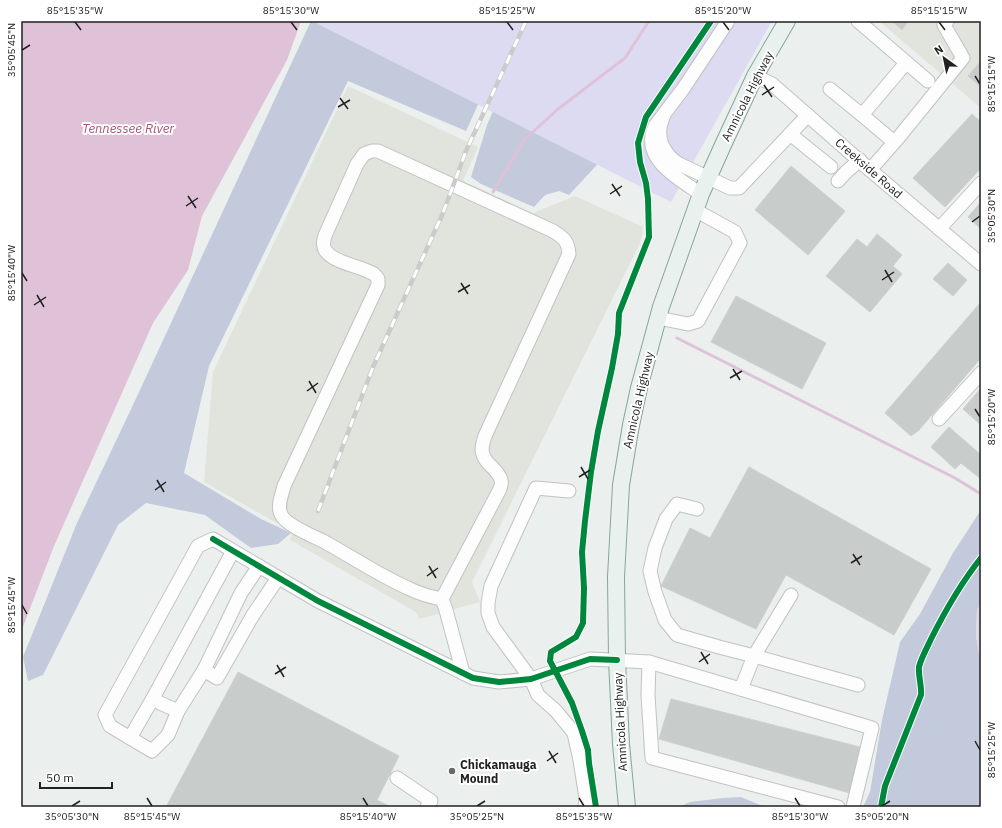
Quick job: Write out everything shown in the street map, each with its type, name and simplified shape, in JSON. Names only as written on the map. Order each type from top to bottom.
[{"type":"main road","name":"Amnicola Highway","points":[[626,807],[617,660],[616,577],[621,485],[631,425],[639,388],[661,307],[701,194],[754,76],[787,21]]},
{"type":"street","points":[[701,194],[666,170],[656,156],[651,143],[652,132],[683,89],[728,21]]},
{"type":"street","points":[[858,21],[928,81]]},
{"type":"street","points":[[870,170],[963,58],[944,25],[947,21]]},
{"type":"street","points":[[862,115],[906,63]]},
{"type":"street","name":"Creekside Road","points":[[754,76],[772,84],[870,170],[981,264]]},
{"type":"street","points":[[830,89],[894,142]]},
{"type":"street","points":[[663,117],[660,128],[660,140],[663,148],[672,160],[730,188],[739,188],[808,115]]},
{"type":"street","points":[[790,134],[831,167]]},
{"type":"street","points":[[442,599],[427,596],[378,573],[296,527],[282,516],[280,510],[280,499],[284,486],[378,285],[378,279],[374,274],[338,260],[330,255],[325,249],[323,243],[326,231],[357,164],[364,154],[372,151],[378,151],[385,154],[553,231],[564,238],[568,246],[569,254],[485,436],[482,446],[483,456],[488,464],[497,472],[502,481],[500,489],[442,599],[463,672]]},
{"type":"street","points":[[838,181],[860,160]]},
{"type":"street","points":[[939,228],[981,183]]},
{"type":"street","points":[[658,318],[688,324],[698,322],[740,243],[736,232],[695,210]]},
{"type":"street","points":[[939,419],[981,373]]},
{"type":"street","points":[[568,491],[536,488],[491,586],[489,593],[488,613],[493,627],[530,679],[538,695],[556,711],[574,733],[582,768],[586,807]]},
{"type":"street","points":[[697,509],[677,504],[666,519],[650,571],[664,620],[677,635],[858,685]]},
{"type":"street","points":[[259,566],[241,593],[204,670],[178,711],[168,735],[152,751],[110,726],[105,715],[198,546],[213,539],[232,551],[259,566],[318,601],[473,678],[498,682],[530,679],[590,659],[649,662],[872,728],[853,807]]},
{"type":"street","points":[[130,738],[232,551]]},
{"type":"street","points":[[204,670],[217,678],[253,615],[278,578]]},
{"type":"street","points":[[741,689],[754,656],[791,595]]},
{"type":"street","points":[[649,662],[648,695],[652,758],[838,807]]},
{"type":"street","points":[[153,698],[160,703],[178,711]]},
{"type":"street","points":[[397,778],[431,801],[427,807]]},
{"type":"shaded area","points":[[311,21],[516,21],[466,131],[348,81],[209,366],[184,473],[261,519],[291,533],[278,544],[251,548],[205,515],[146,503],[118,525],[43,675],[28,681],[23,657],[77,523]]},
{"type":"shaded area","points":[[312,21],[772,21],[671,202]]},
{"type":"shaded area","points":[[879,21],[981,21],[981,108]]},
{"type":"shaded area","points":[[523,42],[607,154],[569,195],[559,191],[545,195],[534,207],[481,184],[471,177],[487,125]]},
{"type":"shaded area","points":[[348,86],[478,147],[463,181],[533,213],[575,196],[643,227],[639,245],[472,582],[480,602],[419,619],[416,612],[290,540],[293,532],[204,482],[213,372]]},
{"type":"shaded area","points":[[981,510],[981,605],[977,610],[976,635],[981,666],[981,807],[863,807],[870,792],[882,720],[900,642],[920,614],[953,553]]},
{"type":"shaded area","points":[[981,605],[981,666],[976,635],[977,609]]},
{"type":"shaded area","points":[[741,797],[769,807],[679,807],[690,802]]},
{"type":"water","name":"Tennessee River","points":[[21,21],[301,21],[287,60],[202,216],[188,270],[153,323],[54,546],[21,632]]},
{"type":"building","points":[[892,21],[905,21],[907,23],[902,30]]},
{"type":"building","points":[[981,61],[981,87],[968,76]]},
{"type":"building","points":[[972,114],[981,122],[981,168],[945,207],[913,178]]},
{"type":"building","points":[[791,166],[845,211],[808,255],[755,210]]},
{"type":"building","points":[[981,202],[981,229],[968,217]]},
{"type":"building","points":[[877,234],[902,255],[893,266],[902,274],[870,312],[826,276],[857,239],[867,247]]},
{"type":"building","points":[[948,263],[967,280],[953,296],[933,279]]},
{"type":"building","points":[[736,296],[826,343],[802,389],[711,342]]},
{"type":"building","points":[[981,302],[981,358],[919,430],[911,436],[885,413]]},
{"type":"building","points":[[981,388],[981,425],[963,409]]},
{"type":"building","points":[[949,427],[981,455],[981,479],[961,463],[955,469],[931,447]]},
{"type":"building","points":[[749,467],[931,569],[894,635],[786,575],[756,629],[661,586],[690,528],[710,538]]},
{"type":"building","points":[[238,672],[399,756],[377,800],[391,807],[166,807]]},
{"type":"building","points":[[671,699],[864,748],[853,794],[659,739]]},
{"type":"waterway","points":[[493,192],[524,140],[558,109],[625,58],[649,21]]},
{"type":"waterway","points":[[677,338],[955,478],[981,494]]},
{"type":"railway","points":[[318,511],[373,367],[443,213],[466,151],[526,21]]},
{"type":"cycle path","points":[[596,807],[588,750],[572,703],[550,661],[551,652],[576,637],[583,623],[584,588],[582,552],[591,472],[598,431],[612,368],[618,334],[619,313],[649,237],[648,199],[646,183],[640,162],[638,143],[646,117],[711,21]]},
{"type":"cycle path","points":[[213,539],[318,601],[473,678],[499,682],[531,679],[590,659],[617,660]]},
{"type":"cycle path","points":[[881,807],[885,786],[921,695],[919,670],[921,660],[960,587],[981,558]]},
{"type":"place","name":"Chickamauga Mound","points":[[452,771]]}]
